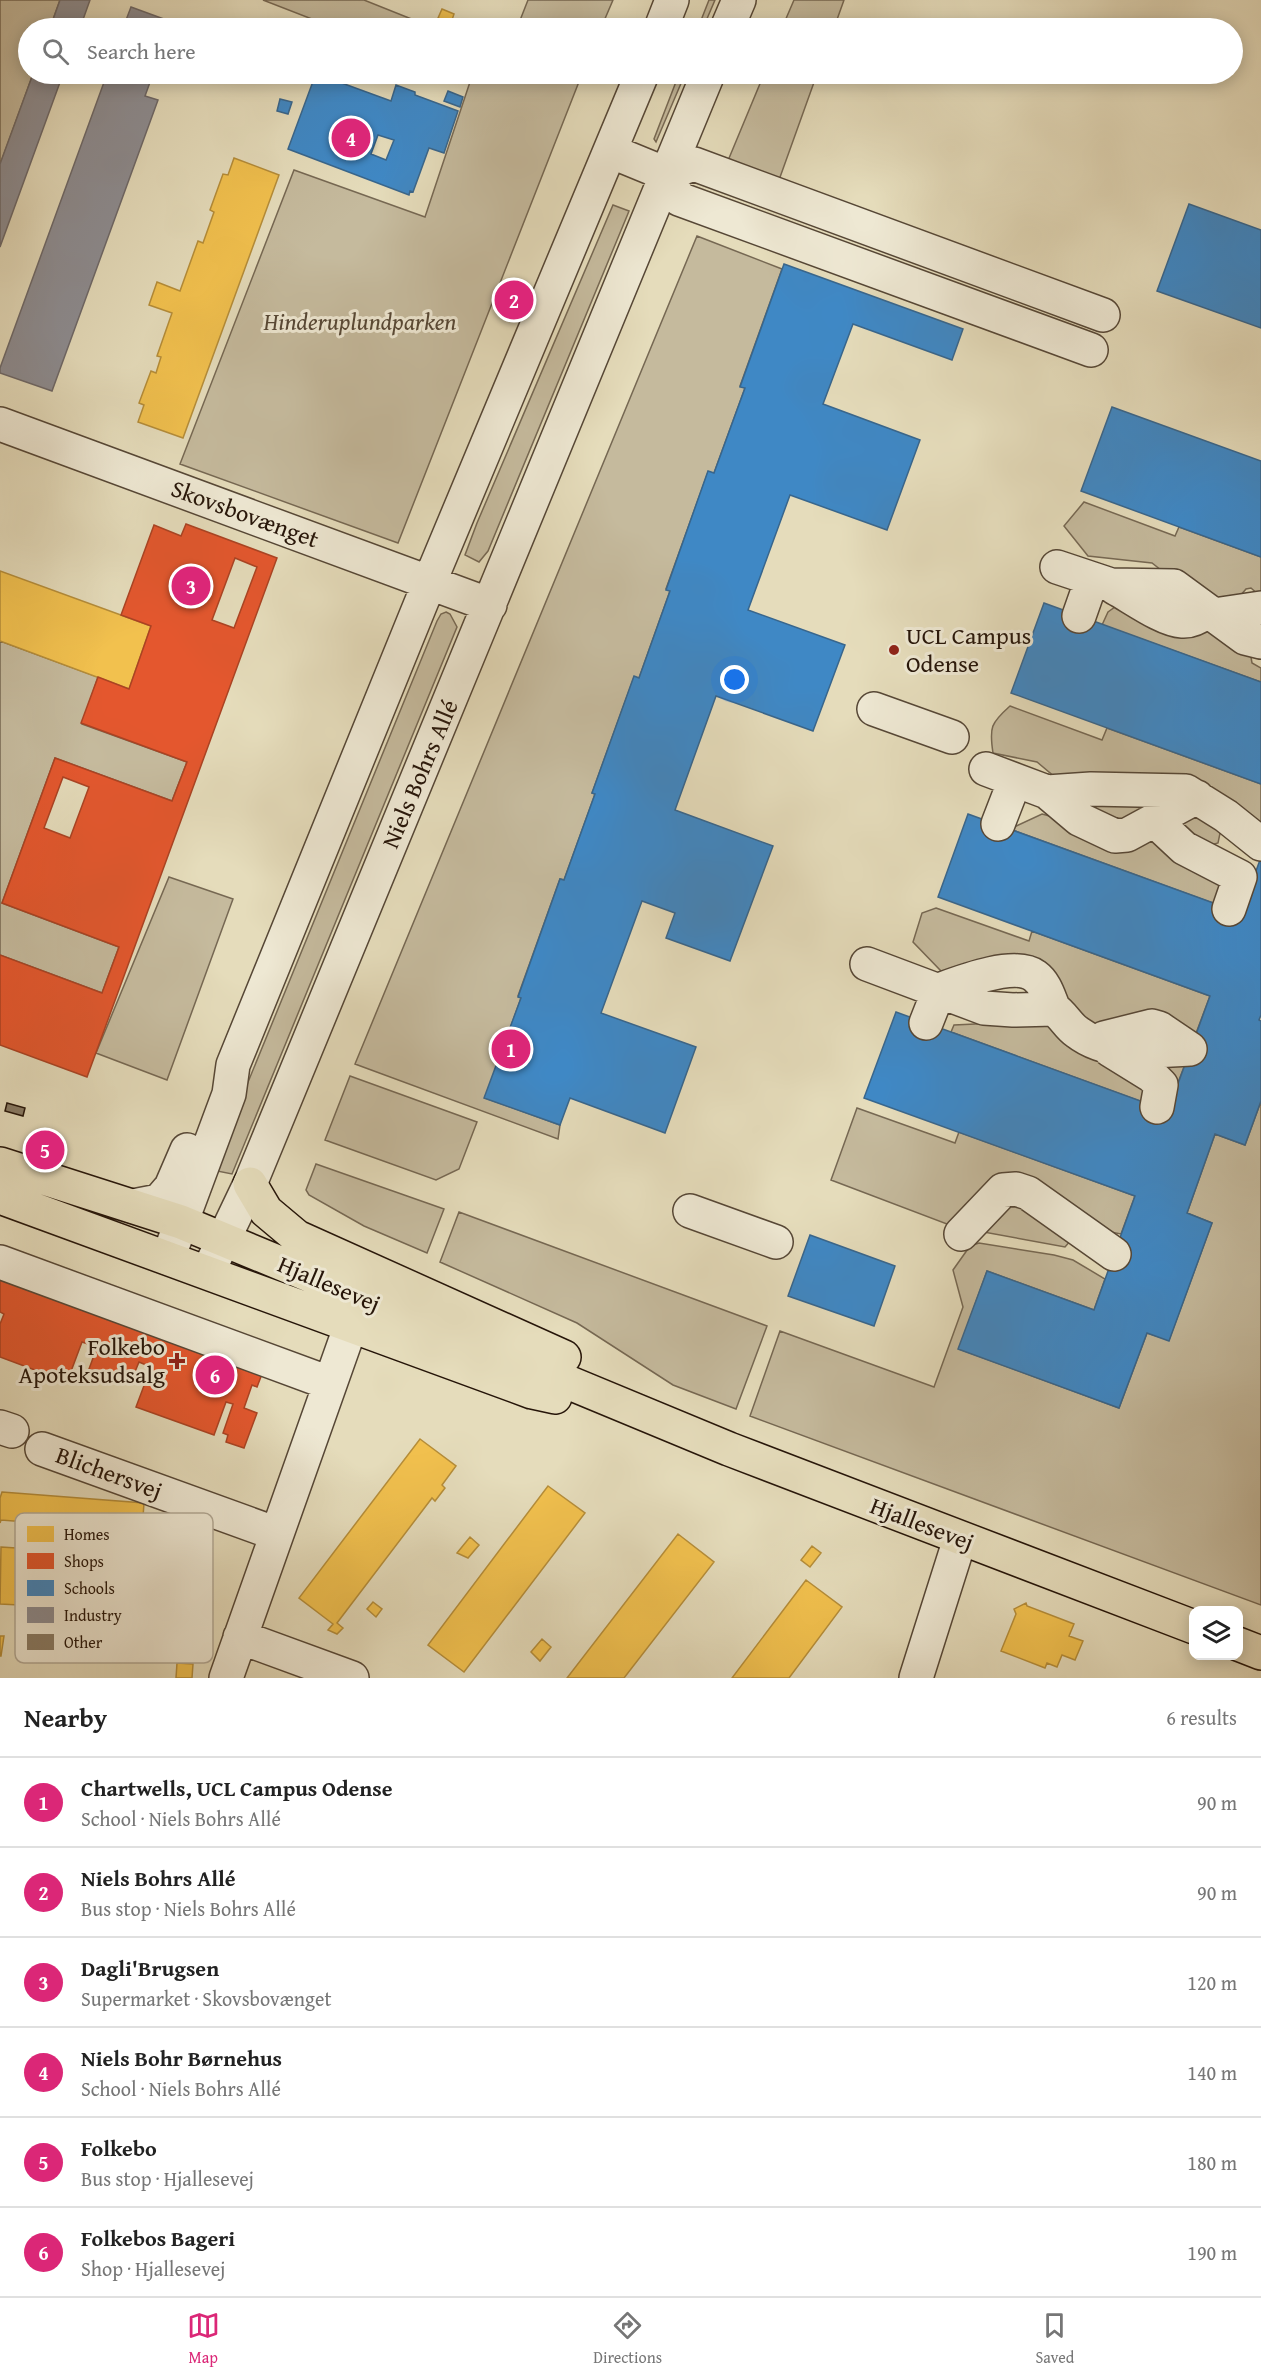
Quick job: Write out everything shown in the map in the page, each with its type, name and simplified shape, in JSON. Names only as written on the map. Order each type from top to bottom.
[{"type":"main road","name":"Hjallesevej","points":[[0,1164],[133,1206],[225,1239],[286,1267],[653,1418],[960,1539],[1189,1625]]},
{"type":"main road","points":[[250,1184],[266,1211],[297,1237],[617,1382],[653,1418]]},
{"type":"main road","name":"Hjallesevej","points":[[0,1197],[532,1392],[653,1418]]},
{"type":"main road","points":[[1243,1646],[1261,1653]]},
{"type":"street","points":[[665,18],[672,0]]},
{"type":"street","points":[[731,18],[739,0]]},
{"type":"street","points":[[168,1258],[229,1094],[233,1065],[430,581],[638,84]]},
{"type":"street","name":"Niels Bohrs Allé","points":[[208,1272],[250,1184],[704,84]]},
{"type":"street","points":[[610,151],[666,174],[679,199],[1091,350]]},
{"type":"street","points":[[666,174],[694,164],[1103,315]]},
{"type":"street","name":"Skovsbovænget","points":[[0,424],[490,605]]},
{"type":"street","points":[[1057,567],[1101,582],[1174,586],[1256,642]]},
{"type":"street","points":[[1079,616],[1101,582]]},
{"type":"street","points":[[1211,613],[1261,608]]},
{"type":"street","points":[[874,709],[952,737]]},
{"type":"street","points":[[998,824],[1000,775],[1047,792],[1079,819],[1115,836],[1127,835],[1197,797]]},
{"type":"street","points":[[1047,792],[1091,789],[1186,791],[1226,816],[1261,846]]},
{"type":"street","points":[[1154,820],[1184,848],[1240,877],[1229,909]]},
{"type":"street","points":[[1184,848],[1261,846]]},
{"type":"street","points":[[867,964],[984,1008],[1054,1009],[1074,1031],[1152,1076],[1161,1085],[1157,1107]]},
{"type":"street","points":[[926,1023],[939,990]]},
{"type":"street","points":[[133,1206],[159,1201],[171,1187],[215,1087],[233,1065]]},
{"type":"street","points":[[961,1234],[1003,1190],[1016,1189],[1028,1193],[1114,1254]]},
{"type":"street","points":[[690,1211],[776,1242]]},
{"type":"street","points":[[0,1262],[329,1383]]},
{"type":"street","points":[[226,1678],[351,1325]]},
{"type":"street","name":"Blichersvej","points":[[42,1449],[277,1534]]},
{"type":"street","points":[[916,1678],[960,1539]]},
{"type":"street","points":[[240,1636],[352,1678]]},
{"type":"green space","points":[[0,0],[60,0],[54,18],[18,18],[18,84],[29,84],[0,165]]},
{"type":"green space","points":[[263,0],[364,0],[409,18],[309,18]]},
{"type":"green space","points":[[528,0],[613,0],[605,18],[521,18]]},
{"type":"green space","points":[[709,0],[715,0],[707,18],[702,18]]},
{"type":"green space","points":[[794,0],[844,0],[838,18],[786,18]]},
{"type":"green space","name":"Hinderuplundparken","points":[[469,84],[578,84],[398,543],[180,464],[294,170],[425,217]]},
{"type":"green space","points":[[675,84],[681,84],[656,142],[654,139]]},
{"type":"green space","points":[[760,84],[813,84],[779,180],[990,256],[988,262],[727,163]]},
{"type":"green space","points":[[613,205],[629,211],[488,551],[479,562],[465,555],[477,523]]},
{"type":"green space","points":[[697,236],[782,269],[740,386],[745,388],[714,473],[708,472],[666,589],[670,591],[639,678],[634,677],[592,793],[595,794],[564,880],[560,879],[518,996],[521,998],[485,1098],[560,1125],[558,1139],[355,1064]]},
{"type":"green space","points":[[1084,502],[1175,536],[1179,527],[1261,557],[1261,597],[1251,588],[1246,589],[1240,596],[1209,608],[1152,563],[1088,556],[1064,526]]},
{"type":"green space","points":[[1115,607],[1201,620],[1249,646],[1252,663],[1261,668],[1261,682],[1102,625],[1108,612]]},
{"type":"green space","points":[[446,612],[450,614],[457,627],[232,1174],[212,1170],[437,621],[441,614]]},
{"type":"green space","points":[[0,641],[98,677],[82,724],[187,762],[172,801],[55,758],[2,903],[119,947],[102,993],[0,955]]},
{"type":"green space","points":[[1010,706],[1102,740],[1107,728],[1261,784],[1261,827],[1055,777],[1037,762],[993,753],[991,737],[993,726]]},
{"type":"green space","points":[[1172,794],[1127,831],[1084,813],[1091,800]]},
{"type":"green space","points":[[1191,805],[1223,819],[1218,843],[1211,845],[1163,820]]},
{"type":"green space","points":[[1042,814],[1087,826],[1147,828],[1229,875],[1218,905],[1010,829]]},
{"type":"green space","points":[[169,877],[233,899],[167,1080],[96,1053]]},
{"type":"green space","points":[[936,908],[1029,941],[1032,931],[1210,996],[1195,1036],[1094,1036],[1051,991],[942,972],[913,942],[922,913]]},
{"type":"green space","points":[[1046,1015],[1149,1078],[1145,1103],[951,1032],[954,1025],[997,1023]]},
{"type":"green space","points":[[1122,1053],[1186,1062],[1177,1085],[1151,1073]]},
{"type":"green space","points":[[350,1076],[477,1122],[459,1169],[436,1180],[325,1140]]},
{"type":"green space","points":[[1261,1101],[1261,1605],[750,1416],[780,1331],[934,1387],[963,1307],[953,1270],[970,1246],[979,1243],[1073,1260],[1105,1279],[1094,1310],[987,1271],[959,1349],[1119,1408],[1147,1333],[1169,1340],[1212,1223],[1187,1213],[1215,1134],[1245,1145]]},
{"type":"green space","points":[[857,1108],[955,1143],[959,1132],[1135,1196],[1121,1234],[1079,1226],[1028,1190],[960,1229],[831,1180]]},
{"type":"green space","points":[[316,1164],[444,1209],[427,1253],[364,1226],[309,1195],[306,1190]]},
{"type":"green space","points":[[1002,1194],[1072,1239],[1065,1247],[978,1231]]},
{"type":"green space","points":[[459,1212],[767,1326],[736,1409],[673,1385],[577,1323],[440,1262]]},
{"type":"building: Homes","points":[[442,9],[454,14],[453,18],[438,18]]},
{"type":"building: Homes","points":[[234,158],[279,175],[183,438],[138,422],[144,405],[139,403],[151,371],[156,373],[161,357],[157,356],[172,313],[149,305],[157,282],[180,291],[198,241],[203,243],[214,212],[210,210],[223,174],[228,175]]},
{"type":"building: Homes","points":[[0,571],[151,626],[129,689],[0,641]]},
{"type":"building: Homes","points":[[420,1439],[456,1466],[442,1485],[445,1488],[435,1501],[432,1498],[337,1623],[343,1628],[337,1634],[328,1630],[333,1624],[299,1598]]},
{"type":"building: Homes","points":[[548,1486],[585,1513],[464,1672],[428,1645]]},
{"type":"building: Homes","points":[[2,1492],[144,1503],[143,1513],[15,1513],[15,1521],[1,1520],[0,1523]]},
{"type":"building: Homes","points":[[678,1534],[714,1562],[624,1678],[567,1678]]},
{"type":"building: Homes","points":[[470,1537],[479,1545],[468,1558],[457,1553]]},
{"type":"building: Homes","points":[[812,1546],[821,1553],[810,1567],[801,1560]]},
{"type":"building: Homes","points":[[1,1547],[15,1548],[15,1605],[0,1604]]},
{"type":"building: Homes","points":[[806,1580],[842,1607],[789,1678],[732,1678]]},
{"type":"building: Homes","points":[[373,1602],[382,1609],[376,1617],[367,1609]]},
{"type":"building: Homes","points":[[1026,1603],[1027,1606],[1074,1624],[1069,1636],[1083,1641],[1075,1660],[1062,1655],[1057,1667],[1047,1663],[1045,1668],[1001,1651],[1016,1614],[1014,1609]]},
{"type":"building: Homes","points":[[0,1636],[4,1636],[1,1656],[0,1656]]},
{"type":"building: Homes","points":[[542,1639],[551,1647],[540,1661],[531,1652]]},
{"type":"building: Homes","points":[[177,1663],[193,1664],[192,1678],[176,1678]]},
{"type":"building: Shops","points":[[186,524],[277,558],[87,1077],[0,1045],[0,955],[102,993],[119,947],[2,903],[55,758],[172,801],[187,762],[81,723],[98,677],[129,689],[151,626],[121,615],[154,525],[181,536]],"holes":[[[235,558],[257,567],[234,628],[212,620]],[[63,777],[89,787],[70,838],[44,828]]]},
{"type":"building: Shops","points":[[0,1278],[262,1374],[257,1387],[252,1385],[244,1408],[257,1413],[244,1448],[226,1442],[228,1435],[223,1433],[233,1404],[226,1402],[214,1435],[136,1407],[151,1367],[139,1362],[130,1384],[89,1369],[97,1347],[82,1342],[67,1382],[0,1357],[0,1324],[4,1314],[0,1312]]},
{"type":"building: Schools","points":[[312,84],[344,84],[391,101],[396,85],[415,92],[415,95],[458,111],[444,153],[429,148],[413,192],[410,191],[409,195],[288,149]],"holes":[[[378,135],[394,140],[386,160],[371,154]]]},
{"type":"building: Schools","points":[[448,91],[463,97],[460,107],[444,101]]},
{"type":"building: Schools","points":[[280,99],[292,102],[288,114],[277,111]]},
{"type":"building: Schools","points":[[1189,204],[1261,230],[1261,328],[1157,291]]},
{"type":"building: Schools","points":[[784,264],[963,329],[952,360],[853,324],[823,404],[920,440],[887,530],[790,495],[748,610],[845,645],[813,731],[716,696],[675,810],[773,846],[730,961],[666,938],[675,913],[642,901],[601,1013],[696,1047],[665,1133],[570,1098],[560,1125],[484,1098],[521,998],[518,997],[560,879],[564,880],[595,794],[592,793],[634,676],[639,678],[670,591],[666,590],[708,471],[714,473],[745,388],[740,387]]},
{"type":"building: Schools","points":[[1112,407],[1261,461],[1261,557],[1081,491]]},
{"type":"building: Schools","points":[[1044,603],[1261,682],[1261,784],[1011,693]]},
{"type":"building: Schools","points":[[968,814],[1241,913],[1261,857],[1261,1015],[1259,1020],[1261,1021],[1261,1101],[1245,1145],[1215,1134],[1187,1213],[1212,1223],[1169,1341],[1147,1333],[1119,1408],[958,1349],[987,1271],[1094,1310],[1135,1196],[864,1098],[896,1012],[1168,1111],[1210,996],[938,897]]},
{"type":"building: Schools","points":[[810,1235],[895,1266],[874,1326],[788,1296]]},
{"type":"building: Industry","points":[[60,0],[90,0],[84,18],[54,18]]},
{"type":"building: Industry","points":[[131,7],[161,18],[127,18]]},
{"type":"building: Industry","points":[[29,84],[59,84],[0,247],[0,164]]},
{"type":"building: Industry","points":[[103,84],[149,84],[145,96],[158,100],[52,391],[0,373]]},
{"type":"building: Other","points":[[7,1103],[25,1108],[23,1116],[5,1111]]},
{"type":"place","name":"Niels Bohr Børnehus","points":[[351,138]]},
{"type":"place","name":"Niels Bohrs Allé","points":[[514,300]]},
{"type":"place","name":"Dagli'Brugsen","points":[[191,586]]},
{"type":"place","name":"UCL Campus Odense","points":[[894,650]]},
{"type":"place","name":"Chartwells, UCL Campus Odense","points":[[511,1049]]},
{"type":"place","name":"Folkebo","points":[[45,1150]]},
{"type":"place","name":"Folkebo Apoteksudsalg","points":[[177,1361]]},
{"type":"place","name":"Folkebos Bageri","points":[[215,1375]]}]
